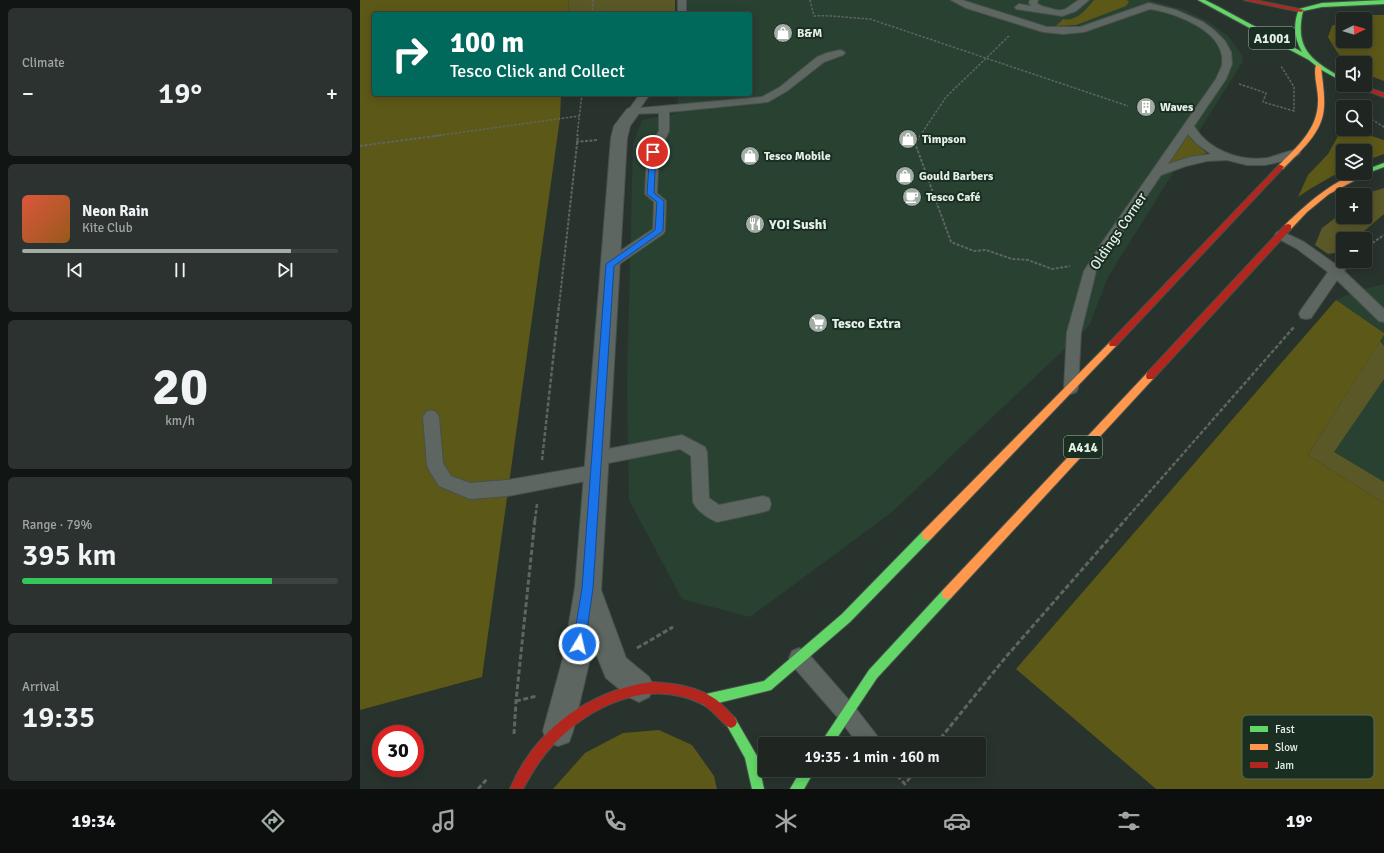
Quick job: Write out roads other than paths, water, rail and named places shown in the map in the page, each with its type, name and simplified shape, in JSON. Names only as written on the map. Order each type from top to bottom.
[{"type":"main road","name":"A1001","points":[[1201,0],[1233,15],[1280,44],[1315,62]]},
{"type":"main road","name":"A1001","points":[[1247,0],[1302,9]]},
{"type":"main road","points":[[1296,0],[1302,9]]},
{"type":"main road","points":[[1302,9],[1349,2],[1384,2]]},
{"type":"main road","points":[[1302,9],[1297,21],[1296,36],[1315,62],[1336,76]]},
{"type":"main road","points":[[706,700],[767,686],[846,618],[1071,388],[1309,138],[1317,124],[1321,109],[1315,62]]},
{"type":"main road","points":[[1372,91],[1384,95]]},
{"type":"main road","name":"A414","points":[[1372,170],[1384,165]]},
{"type":"main road","name":"A414","points":[[831,737],[879,668],[1281,234],[1304,210],[1327,192],[1350,180]]},
{"type":"main road","points":[[516,789],[537,755],[558,731],[584,710],[612,695],[639,687],[674,688],[706,700],[732,723],[751,756],[758,789]]},
{"type":"main road","points":[[796,789],[804,777]]},
{"type":"street","points":[[558,731],[577,658],[588,588],[619,138],[622,126],[632,112]]},
{"type":"street","points":[[588,588],[605,641],[616,668],[639,687]]},
{"type":"lane","points":[[682,0],[682,12]]},
{"type":"lane","name":"Oldings Corner","points":[[955,0],[969,6],[1046,30],[1063,31],[1081,30],[1149,6]]},
{"type":"lane","points":[[1056,12],[1068,6],[1074,0]]},
{"type":"lane","points":[[1029,4],[1063,14],[1069,13],[1085,0]]},
{"type":"lane","name":"Oldings Corner","points":[[1071,388],[1074,332],[1090,270],[1221,79],[1227,66],[1225,50],[1212,33],[1171,10],[1149,6],[1139,0]]},
{"type":"lane","points":[[632,112],[764,100],[784,88],[826,56],[840,53]]},
{"type":"lane","points":[[632,112],[644,96]]},
{"type":"lane","points":[[610,264],[659,231],[660,201],[651,194],[651,187],[653,152],[664,131],[664,110]]},
{"type":"lane","points":[[1188,125],[1194,135],[1203,144],[1222,155],[1249,162],[1273,161],[1294,153]]},
{"type":"lane","points":[[1158,172],[1175,164],[1190,160],[1213,157],[1230,157]]},
{"type":"lane","points":[[1281,234],[1300,245],[1336,271],[1384,317]]},
{"type":"lane","points":[[1306,314],[1339,268]]},
{"type":"lane","points":[[431,417],[435,465],[445,481],[470,491],[508,488],[682,442],[699,452],[702,502],[717,514],[763,504]]},
{"type":"lane","points":[[799,658],[848,712],[866,737]]},
{"type":"place","name":"B&M","points":[[783,33]]},
{"type":"place","name":"Waves","points":[[1146,107]]},
{"type":"place","name":"Timpson","points":[[908,139]]},
{"type":"place","name":"Tesco Mobile","points":[[750,156]]},
{"type":"place","name":"Gould Barbers","points":[[905,176]]},
{"type":"place","name":"Tesco Café","points":[[912,197]]},
{"type":"place","name":"YO! Sushi","points":[[755,224]]},
{"type":"place","name":"Tesco Extra","points":[[818,323]]}]
